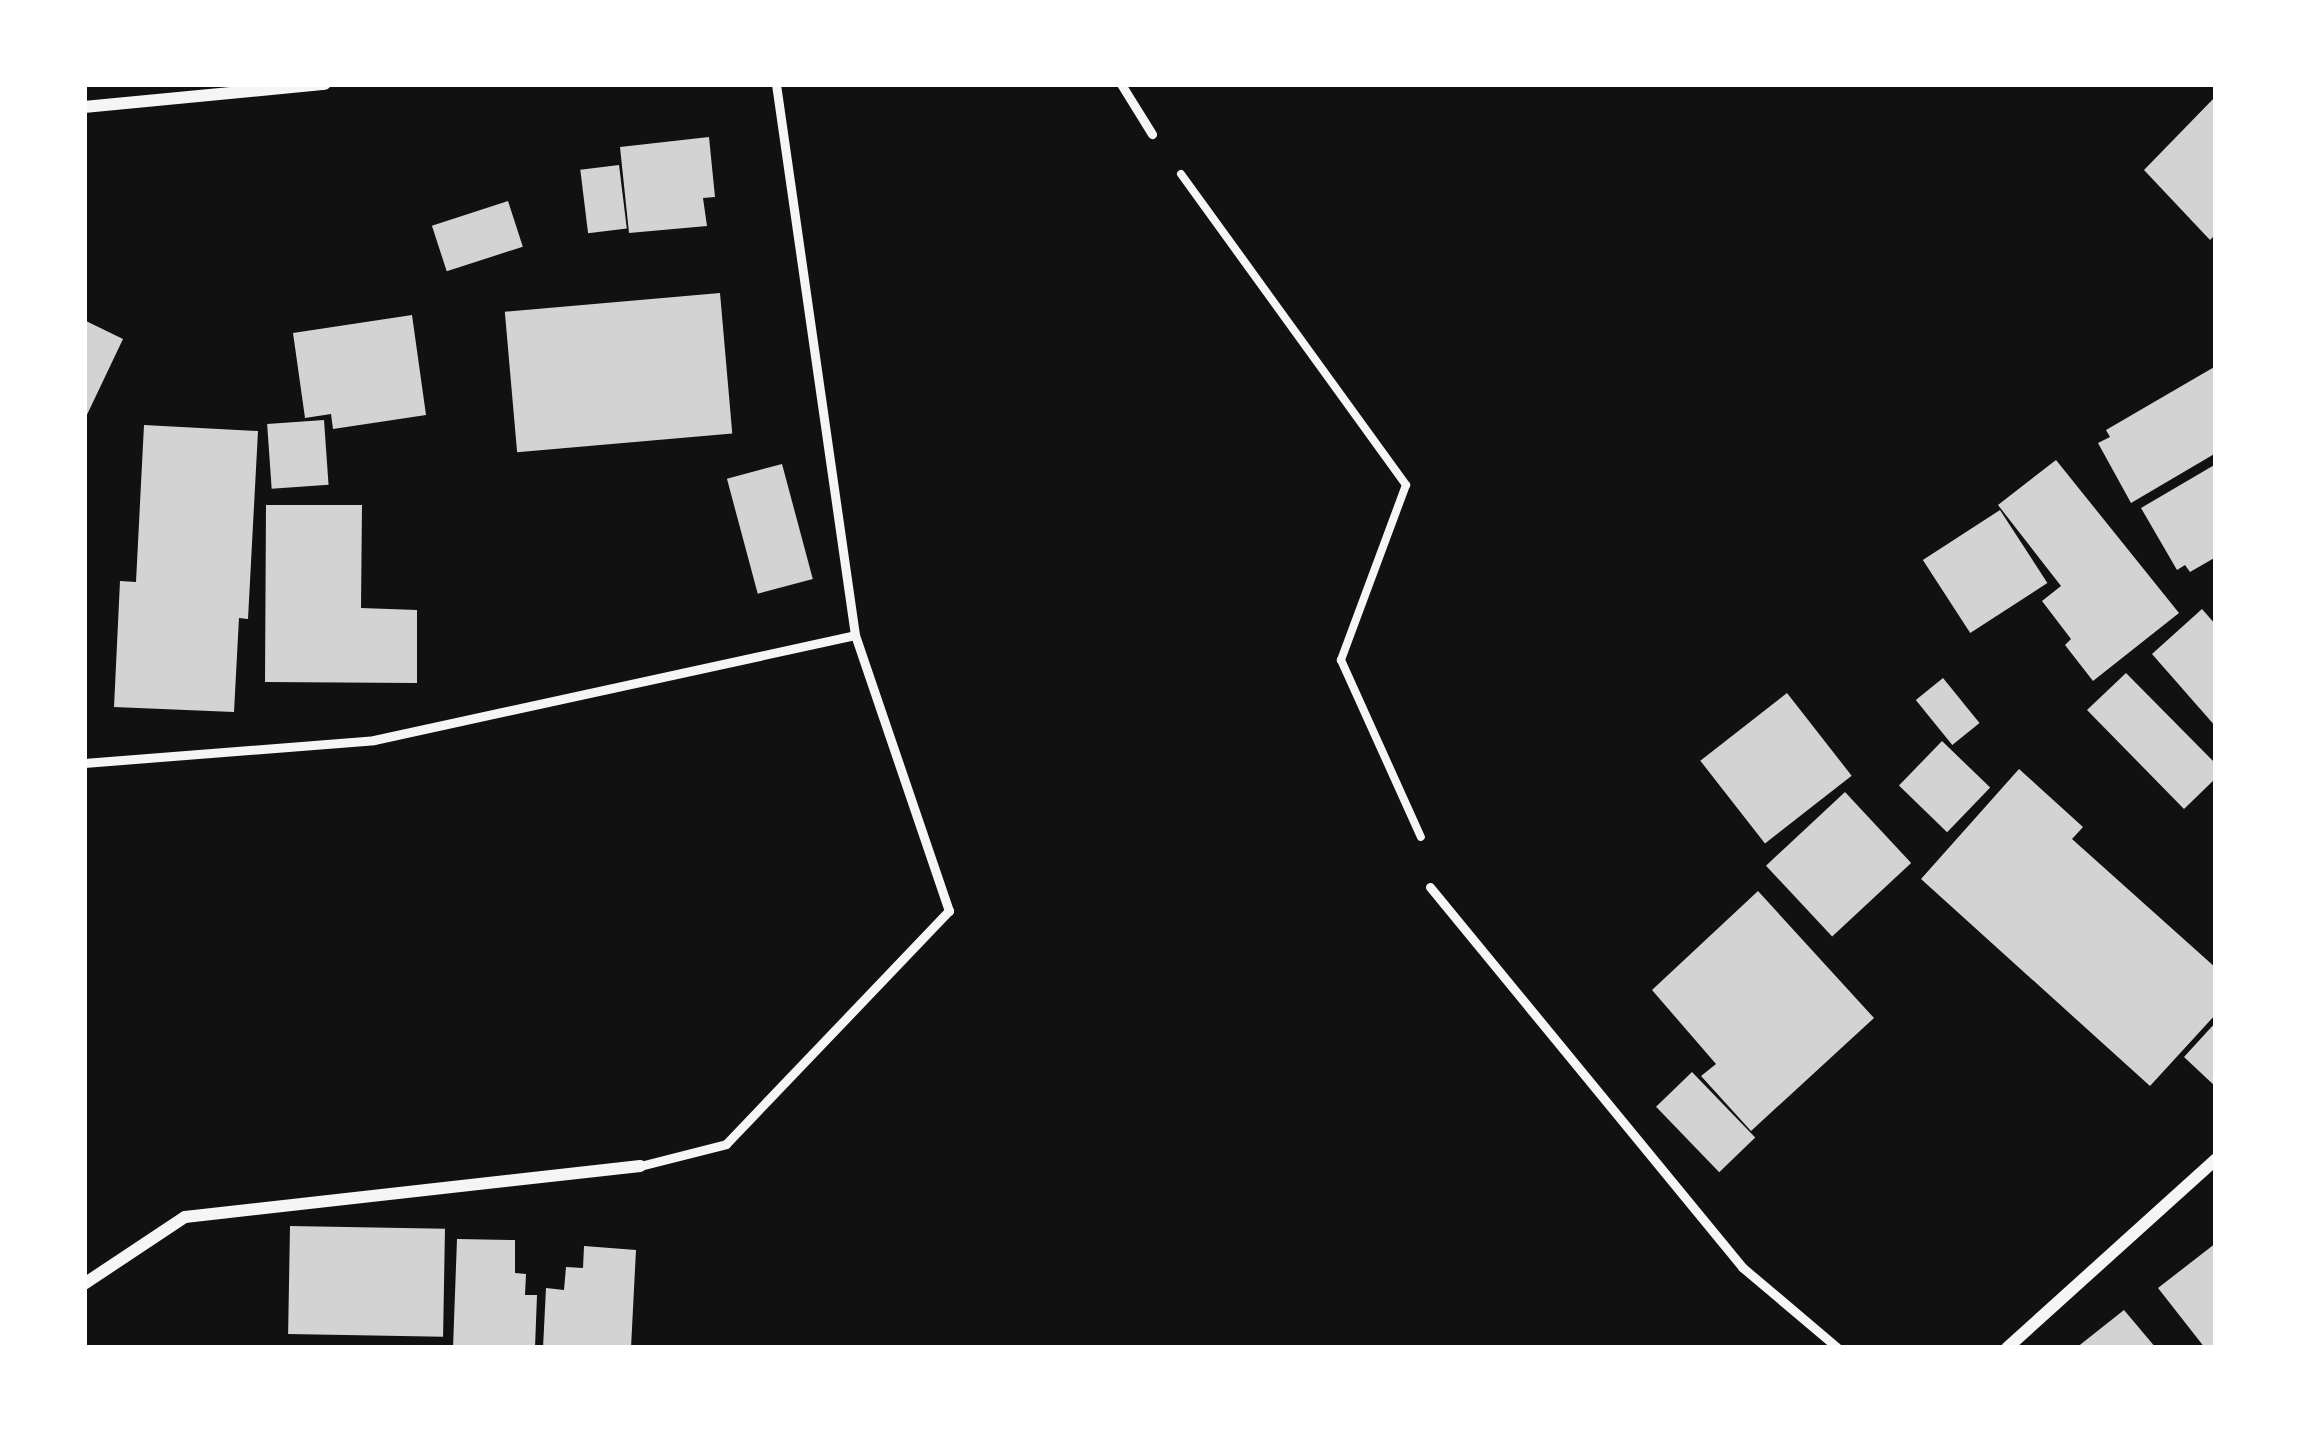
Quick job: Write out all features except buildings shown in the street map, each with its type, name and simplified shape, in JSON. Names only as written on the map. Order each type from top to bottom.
[{"type":"street","points":[[84,107],[325,84]]},
{"type":"street","points":[[2006,1348],[2216,1159]]},
{"type":"street","points":[[84,1284],[185,1217],[640,1166]]},
{"type":"lane","points":[[640,1166],[726,1144],[949,911],[855,634],[776,84]]},
{"type":"lane","points":[[1120,84],[1152,134]]},
{"type":"lane","points":[[84,763],[374,740],[855,634]]},
{"type":"lane","points":[[1430,887],[1742,1267],[1838,1348]]},
{"type":"path","points":[[1152,134],[1406,485],[1341,660],[1420,830],[1430,887]]}]
